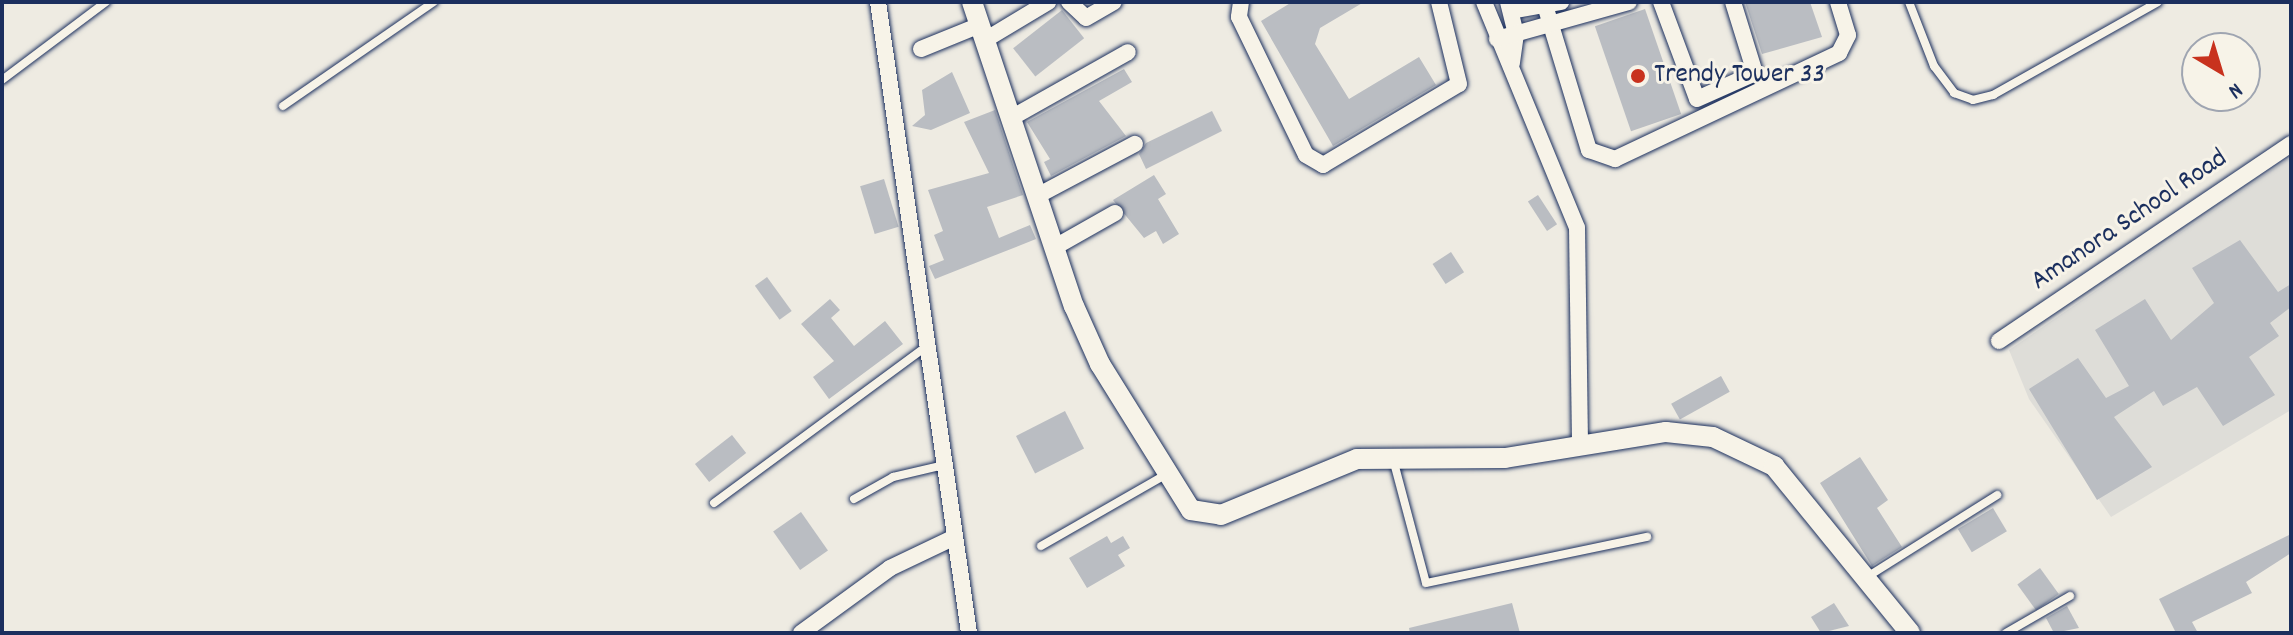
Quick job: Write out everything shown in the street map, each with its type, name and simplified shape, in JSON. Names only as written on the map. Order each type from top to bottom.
[{"type":"street","points":[[878,2],[969,633]]},
{"type":"street","points":[[972,2],[1055,247],[1100,364],[1165,475],[1191,510],[1205,517],[1357,459],[1505,458],[1580,442],[1666,432],[1744,447],[1774,466],[1910,633]]},
{"type":"street","points":[[921,49],[982,32],[1048,2]]},
{"type":"street","points":[[1069,2],[1086,18],[1114,2]]},
{"type":"street","points":[[1241,2],[1239,17],[1306,155],[1323,165],[1459,84],[1439,2]]},
{"type":"street","points":[[1484,2],[1577,228],[1580,442]]},
{"type":"street","points":[[1497,39],[1629,2]]},
{"type":"street","points":[[1661,2],[1697,99],[1755,73],[1733,2]]},
{"type":"street","points":[[1512,64],[1516,34],[1509,6],[1550,3],[1552,26],[1589,150],[1615,159],[1839,53],[1848,35],[1838,2]]},
{"type":"street","points":[[1011,118],[1128,52]]},
{"type":"street","points":[[1037,196],[1135,144]]},
{"type":"street","name":"Amanora School Road","points":[[1999,341],[2291,144]]},
{"type":"street","points":[[1055,247],[1115,213]]},
{"type":"street","points":[[801,633],[890,568],[955,537]]},
{"type":"lane","points":[[2,80],[106,2]]},
{"type":"lane","points":[[283,106],[434,2]]},
{"type":"lane","points":[[1909,2],[1934,66],[1954,93],[1973,100],[1993,95],[2158,2]]},
{"type":"lane","points":[[714,503],[927,346]]},
{"type":"lane","points":[[1393,459],[1426,583],[1647,537]]},
{"type":"lane","points":[[854,499],[893,477],[944,465]]},
{"type":"lane","points":[[1041,546],[1165,475]]},
{"type":"lane","points":[[1867,577],[1997,495]]},
{"type":"lane","points":[[2006,633],[2070,596]]},
{"type":"shaded area","points":[[2291,157],[2291,410],[2111,517],[2029,399],[2009,350]]},
{"type":"building","points":[[1292,2],[1364,2],[1320,28],[1315,44],[1349,99],[1419,57],[1436,85],[1333,146],[1261,21]]},
{"type":"building","points":[[1745,2],[1810,2],[1822,37],[1762,54]]},
{"type":"building","name":"Trendy Tower 33","points":[[1645,9],[1681,114],[1631,131],[1595,26]]},
{"type":"building","points":[[1062,10],[1084,38],[1035,77],[1013,48]]},
{"type":"building","points":[[1124,69],[1132,82],[1099,101],[1126,136],[1051,176],[1044,162],[1050,159],[1027,122]]},
{"type":"building","points":[[952,72],[970,113],[931,130],[912,126],[925,115],[922,90]]},
{"type":"building","points":[[995,110],[1023,195],[987,207],[999,238],[1030,225],[1036,239],[935,279],[929,266],[944,260],[934,235],[943,231],[928,190],[989,173],[964,122]]},
{"type":"building","points":[[1212,111],[1222,131],[1146,169],[1139,154],[1146,143]]},
{"type":"building","points":[[1154,175],[1166,194],[1158,199],[1179,234],[1163,244],[1156,231],[1144,238],[1113,200]]},
{"type":"building","points":[[884,179],[899,227],[875,234],[860,186]]},
{"type":"building","points":[[1538,195],[1557,224],[1547,231],[1528,202]]},
{"type":"building","points":[[2240,240],[2278,292],[2291,284],[2291,307],[2270,323],[2279,336],[2249,357],[2275,395],[2223,426],[2197,387],[2163,406],[2154,391],[2114,417],[2152,467],[2097,500],[2029,389],[2078,358],[2106,398],[2129,386],[2095,330],[2145,299],[2171,340],[2214,303],[2192,268]]},
{"type":"building","points":[[1451,252],[1464,272],[1446,284],[1433,264]]},
{"type":"building","points":[[767,277],[792,311],[780,320],[755,286]]},
{"type":"building","points":[[830,299],[840,310],[831,318],[854,346],[885,321],[903,344],[829,399],[813,377],[834,361],[801,324]]},
{"type":"building","points":[[1721,376],[1730,392],[1680,419],[1671,404]]},
{"type":"building","points":[[1065,411],[1084,448],[1035,473],[1016,436]]},
{"type":"building","points":[[732,435],[746,453],[709,482],[695,464]]},
{"type":"building","points":[[1860,457],[1888,500],[1877,508],[1902,547],[1872,566],[1820,483]]},
{"type":"building","points":[[1993,508],[2007,531],[1972,552],[1958,529]]},
{"type":"building","points":[[801,512],[828,551],[800,570],[773,532]]},
{"type":"building","points":[[2291,534],[2291,553],[2246,582],[2252,593],[2192,622],[2198,633],[2176,633],[2159,599]]},
{"type":"building","points":[[1107,536],[1111,543],[1123,536],[1130,548],[1118,555],[1125,566],[1087,588],[1069,558]]},
{"type":"building","points":[[2040,568],[2059,594],[2036,610],[2017,584]]},
{"type":"building","points":[[1512,603],[1520,633],[1410,633],[1409,628]]},
{"type":"building","points":[[1834,603],[1849,626],[1821,633],[1811,617]]},
{"type":"building","points":[[2067,606],[2079,628],[2054,633],[2046,618]]},
{"type":"place","name":"Trendy Tower 33","points":[[1638,76]]}]
